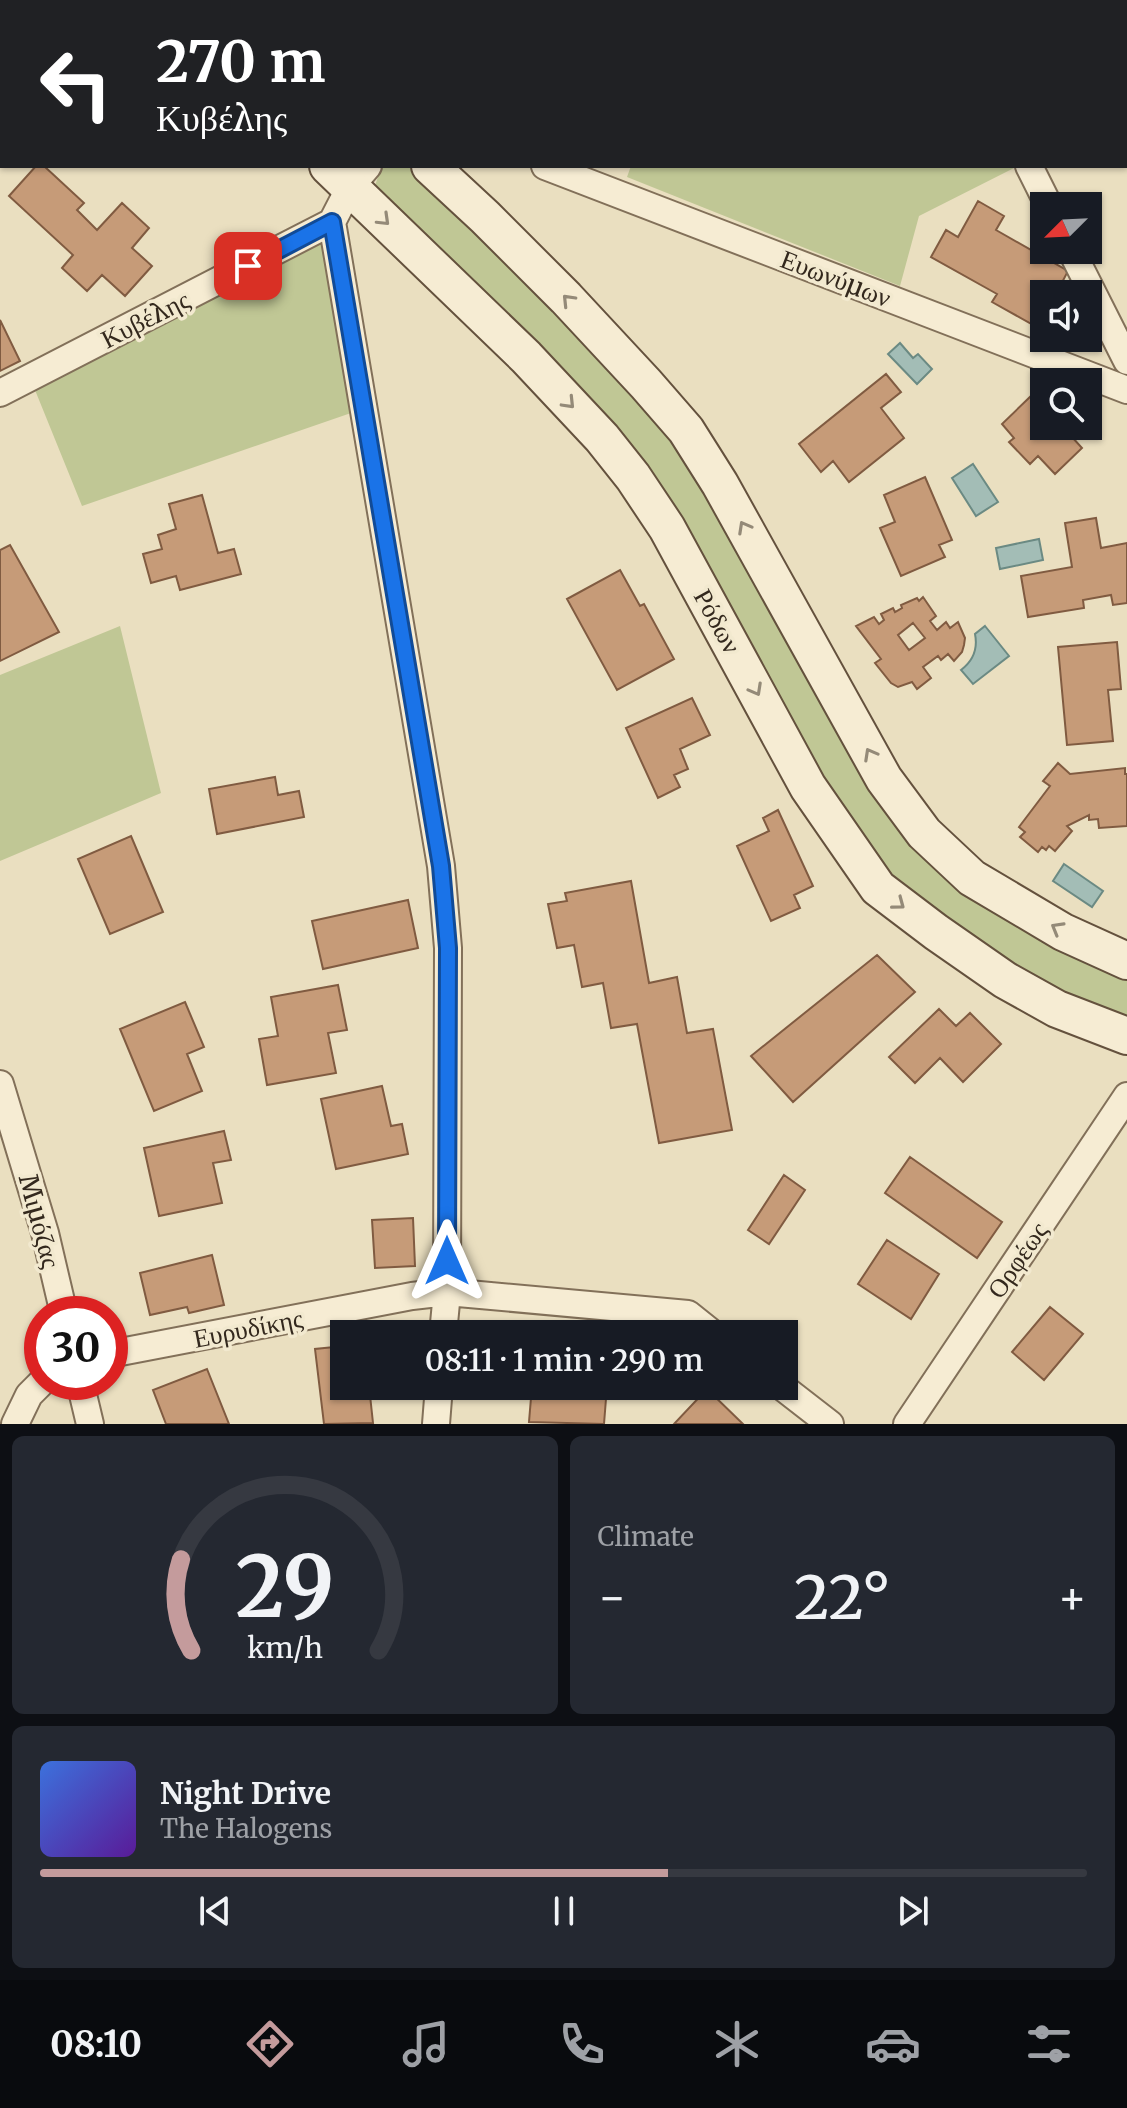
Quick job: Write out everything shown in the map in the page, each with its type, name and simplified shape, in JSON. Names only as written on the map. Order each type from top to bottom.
[{"type":"street","points":[[432,168],[566,298],[686,430],[720,484],[884,779],[924,833],[972,878],[1063,932],[1127,961]]},
{"type":"street","name":"Ευωνύμων","points":[[550,168],[1127,390]]},
{"type":"street","points":[[1030,168],[1042,192]]},
{"type":"street","points":[[349,173],[332,222],[441,866],[448,948],[444,1320]]},
{"type":"street","name":"Ρόδων","points":[[349,173],[602,438],[633,477],[667,528],[808,787],[878,888],[1005,980],[1057,1009],[1127,1036]]},
{"type":"street","name":"Κυβέλης","points":[[0,393],[332,222]]},
{"type":"street","points":[[1078,264],[1127,361]]},
{"type":"street","name":"Μιμόζας","points":[[0,1084],[45,1233],[60,1296]]},
{"type":"street","name":"Ορφέως","points":[[907,1424],[1126,1099]]},
{"type":"street","name":"Ευρυδίκης","points":[[128,1351],[447,1292],[688,1314],[696,1320]]},
{"type":"street","points":[[798,1399],[830,1424]]},
{"type":"street","points":[[15,1424],[27,1400]]},
{"type":"street","points":[[84,1400],[90,1424]]},
{"type":"street","points":[[436,1424],[438,1400]]},
{"type":"green space","points":[[630,168],[1014,168],[919,216],[900,286],[627,177]]},
{"type":"green space","points":[[417,169],[530,281],[689,459],[903,829],[1127,976],[1127,1026],[1010,969],[916,905],[870,858],[809,764],[705,571],[380,198],[375,186],[380,170]]},
{"type":"green space","points":[[321,241],[351,413],[82,506],[35,390]]},
{"type":"green space","points":[[120,626],[161,793],[0,861],[0,675]]},
{"type":"water","points":[[900,343],[913,358],[918,354],[932,369],[917,384],[888,354]]},
{"type":"water","points":[[973,464],[998,502],[976,516],[952,478]]},
{"type":"water","points":[[1039,539],[1043,560],[1000,569],[996,548]]},
{"type":"water","points":[[985,626],[1009,656],[973,684],[961,670],[974,654],[975,634]]},
{"type":"water","points":[[1064,864],[1103,891],[1092,907],[1053,881]]},
{"type":"building","points":[[34,168],[46,168],[84,203],[77,210],[97,230],[122,203],[149,228],[132,248],[152,266],[125,296],[102,275],[87,291],[62,268],[73,255],[9,196]]},
{"type":"building","points":[[978,201],[1004,216],[996,230],[1030,249],[1030,264],[1056,264],[1068,271],[1063,280],[1030,280],[1030,323],[992,302],[997,294],[931,257],[946,230],[958,237]]},
{"type":"building","points":[[0,320],[20,361],[0,371]]},
{"type":"building","points":[[886,374],[901,392],[881,408],[904,438],[849,482],[833,461],[821,472],[799,444]]},
{"type":"building","points":[[1030,397],[1030,440],[1075,440],[1082,448],[1055,474],[1038,456],[1030,464],[1009,442],[1014,438],[1002,424]]},
{"type":"building","points":[[925,477],[952,540],[939,545],[945,557],[901,576],[880,528],[895,522],[884,495]]},
{"type":"building","points":[[202,495],[218,553],[234,549],[241,574],[180,590],[176,576],[151,583],[143,554],[162,549],[158,535],[176,529],[169,504]]},
{"type":"building","points":[[1096,518],[1101,548],[1127,543],[1127,603],[1113,605],[1111,595],[1083,600],[1084,608],[1028,617],[1021,576],[1072,567],[1065,523]]},
{"type":"building","points":[[10,545],[59,632],[0,661],[0,550]]},
{"type":"building","points":[[620,570],[640,606],[644,604],[674,659],[617,690],[567,599]]},
{"type":"building","points":[[923,597],[936,616],[930,621],[937,630],[946,622],[950,628],[958,622],[965,638],[964,645],[954,661],[948,654],[941,660],[938,656],[923,667],[931,678],[917,689],[912,682],[898,687],[875,663],[881,659],[856,626],[874,617],[879,624],[884,620],[881,614],[893,608],[895,612],[902,608],[901,605],[917,598],[919,601]],"holes":[[[913,623],[925,638],[909,650],[898,635]]]},
{"type":"building","points":[[1117,642],[1121,689],[1108,690],[1113,741],[1067,745],[1058,647]]},
{"type":"building","points":[[692,698],[710,735],[680,749],[688,769],[674,775],[680,787],[658,798],[626,728]]},
{"type":"building","points":[[1058,763],[1070,774],[1125,768],[1127,826],[1099,828],[1098,819],[1089,820],[1089,815],[1067,826],[1072,831],[1055,851],[1049,846],[1046,850],[1042,847],[1038,852],[1020,837],[1025,832],[1019,827],[1050,786],[1043,781]]},
{"type":"building","points":[[275,777],[278,795],[299,791],[304,817],[217,834],[209,789]]},
{"type":"building","points":[[778,810],[813,886],[794,895],[800,908],[771,921],[737,846],[769,831],[763,818]]},
{"type":"building","points":[[131,836],[163,912],[110,934],[78,859]]},
{"type":"building","points":[[631,881],[649,983],[677,977],[687,1033],[713,1029],[732,1130],[659,1143],[637,1024],[611,1028],[603,983],[582,987],[574,945],[557,948],[548,904],[567,901],[565,893]]},
{"type":"building","points":[[408,900],[418,948],[323,969],[312,921]]},
{"type":"building","points":[[877,955],[915,992],[793,1102],[751,1056]]},
{"type":"building","points":[[338,985],[347,1030],[328,1033],[336,1073],[267,1085],[259,1039],[278,1036],[271,997]]},
{"type":"building","points":[[185,1002],[204,1047],[187,1054],[202,1091],[154,1111],[120,1029]]},
{"type":"building","points":[[939,1009],[956,1026],[970,1013],[1001,1044],[963,1082],[940,1058],[915,1083],[889,1057]]},
{"type":"building","points":[[382,1086],[391,1126],[402,1124],[408,1154],[336,1169],[321,1099]]},
{"type":"building","points":[[224,1131],[231,1160],[213,1163],[222,1203],[159,1216],[144,1148]]},
{"type":"building","points":[[910,1157],[1002,1222],[977,1258],[885,1193]]},
{"type":"building","points":[[784,1175],[805,1190],[769,1244],[748,1230]]},
{"type":"building","points":[[413,1218],[415,1266],[375,1268],[372,1220]]},
{"type":"building","points":[[887,1240],[939,1274],[911,1319],[858,1284]]},
{"type":"building","points":[[212,1255],[224,1305],[189,1313],[187,1307],[150,1315],[140,1273]]},
{"type":"building","points":[[1050,1307],[1083,1334],[1044,1380],[1012,1352]]},
{"type":"building","points":[[330,1347],[330,1400],[371,1400],[373,1423],[324,1424],[315,1349]]},
{"type":"building","points":[[207,1369],[229,1424],[166,1424],[153,1390]]},
{"type":"building","points":[[531,1400],[606,1400],[604,1424],[529,1422]]},
{"type":"building","points":[[697,1400],[718,1400],[743,1424],[674,1424]]},
{"type":"route","points":[[248,266],[332,222],[441,866],[448,948],[447,1261]]}]
